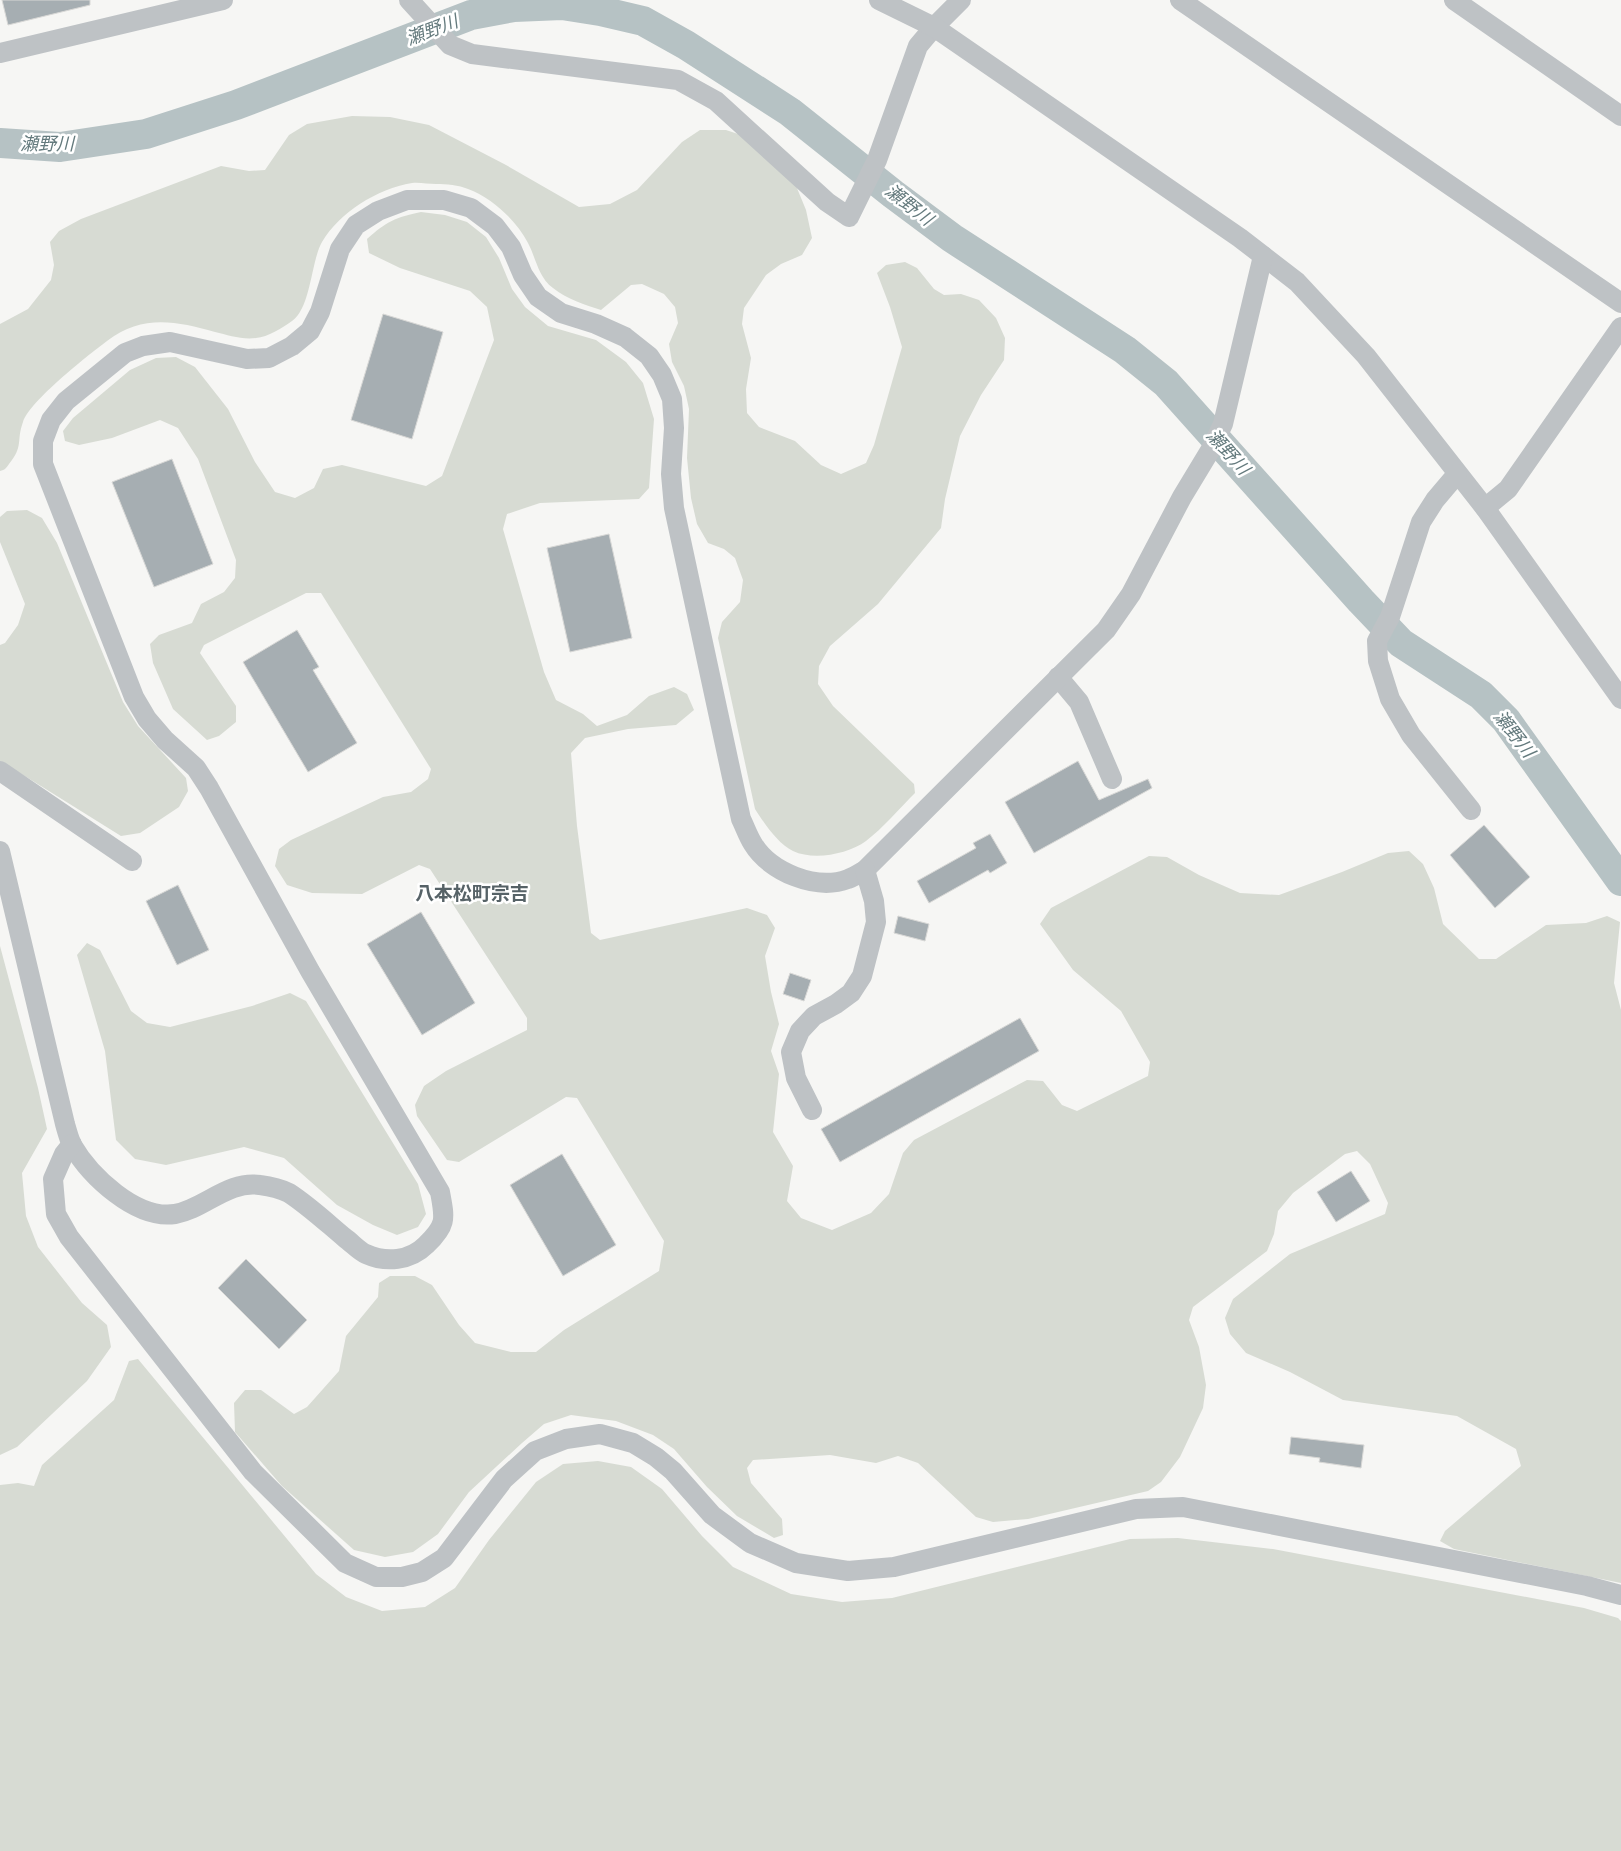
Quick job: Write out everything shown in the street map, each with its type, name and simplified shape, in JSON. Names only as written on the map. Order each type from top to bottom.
[{"type":"lane","points":[[0,53],[221,0]]},
{"type":"lane","points":[[409,0],[450,45],[472,54],[678,80],[716,101],[827,202],[849,217],[877,160],[918,46],[961,0]]},
{"type":"lane","points":[[879,0],[934,27],[1240,238],[1297,282],[1366,356],[1485,508],[1621,699]]},
{"type":"lane","points":[[1180,0],[1621,303]]},
{"type":"lane","points":[[1454,0],[1621,116]]},
{"type":"lane","points":[[0,852],[65,1124],[72,1144],[85,1164],[108,1188],[131,1204],[153,1213],[174,1214],[198,1205],[232,1188],[258,1184],[286,1192],[365,1254],[385,1260],[408,1257],[424,1247],[440,1231],[445,1216],[440,1192],[310,971],[209,788],[196,768],[165,740],[147,719],[134,697],[42,464],[43,441],[51,420],[66,401],[125,353],[142,346],[170,342],[247,359],[270,358],[292,346],[310,331],[320,312],[340,248],[356,225],[378,210],[407,200],[444,200],[471,208],[495,226],[511,247],[523,275],[538,297],[561,313],[596,324],[625,337],[649,356],[662,375],[672,399],[674,508],[741,819],[753,845],[774,867],[802,880],[828,883],[847,880],[865,870],[1106,630],[1131,594],[1223,424],[1263,256]]},
{"type":"lane","points":[[1485,508],[1508,489],[1621,327]]},
{"type":"lane","points":[[1457,474],[1435,500],[1421,522],[1390,617],[1378,641],[1378,661],[1390,699],[1410,735],[1471,810]]},
{"type":"lane","points":[[1058,677],[1079,702],[1112,779]]},
{"type":"lane","points":[[0,771],[132,861]]},
{"type":"lane","points":[[812,1110],[796,1078],[791,1052],[804,1026],[814,1016],[851,993],[862,976],[876,922],[874,901],[865,870]]},
{"type":"lane","points":[[72,1144],[64,1154],[53,1179],[56,1214],[69,1237],[253,1472],[345,1563],[376,1576],[402,1578],[422,1572],[444,1558],[504,1479],[535,1451],[566,1439],[600,1434],[633,1443],[656,1457],[673,1471],[712,1515],[750,1543],[796,1563],[848,1571],[894,1567],[1136,1509],[1183,1507],[1587,1586],[1621,1595]]},
{"type":"shaded area","points":[[352,116],[390,117],[429,125],[506,165],[579,207],[610,204],[637,190],[682,142],[700,130],[726,130],[750,138],[792,176],[806,210],[812,238],[802,255],[781,264],[766,275],[744,308],[742,324],[751,358],[746,389],[747,413],[759,427],[795,441],[821,465],[841,474],[866,463],[874,445],[902,347],[877,273],[886,265],[905,262],[917,268],[934,289],[944,295],[961,294],[979,300],[996,318],[1005,338],[1004,360],[981,395],[960,436],[945,499],[941,528],[878,604],[830,646],[819,666],[818,684],[833,706],[914,784],[915,793],[885,824],[859,846],[831,855],[801,854],[787,848],[767,827],[755,809],[718,638],[722,622],[740,602],[743,580],[735,558],[724,549],[708,543],[697,524],[691,498],[687,458],[689,409],[684,386],[672,362],[669,344],[678,323],[675,307],[664,294],[642,284],[631,285],[601,310],[582,304],[564,295],[548,284],[523,234],[510,218],[486,198],[468,189],[448,185],[412,183],[373,196],[361,203],[339,221],[322,242],[318,250],[307,295],[298,315],[288,324],[270,334],[246,338],[187,325],[160,322],[146,323],[120,332],[73,368],[36,403],[23,422],[17,453],[6,468],[0,471],[0,324],[28,309],[51,280],[54,265],[50,242],[59,231],[81,219],[221,166],[249,171],[265,170],[289,135],[307,124]]},
{"type":"shaded area","points":[[421,212],[445,215],[467,222],[486,237],[499,258],[512,289],[525,307],[548,326],[596,340],[626,362],[643,383],[654,419],[649,488],[639,499],[540,503],[507,514],[503,529],[544,672],[556,700],[583,714],[597,726],[627,715],[649,696],[674,687],[687,694],[694,710],[676,725],[628,729],[585,738],[571,753],[577,826],[591,933],[600,940],[747,908],[767,915],[775,928],[765,956],[779,1024],[771,1051],[779,1074],[773,1132],[793,1166],[787,1201],[801,1218],[832,1230],[871,1213],[889,1194],[903,1153],[914,1140],[1027,1080],[1043,1081],[1062,1105],[1077,1111],[1148,1076],[1150,1062],[1121,1011],[1073,970],[1040,924],[1051,908],[1149,856],[1167,857],[1199,875],[1240,893],[1279,895],[1388,853],[1409,851],[1423,864],[1434,888],[1443,924],[1479,959],[1496,959],[1546,925],[1586,923],[1607,916],[1620,922],[1614,983],[1621,1010],[1621,1583],[1454,1549],[1440,1541],[1445,1531],[1521,1466],[1516,1449],[1457,1416],[1343,1400],[1290,1372],[1246,1353],[1230,1334],[1225,1318],[1233,1299],[1290,1254],[1385,1214],[1388,1203],[1370,1164],[1357,1151],[1345,1154],[1293,1193],[1278,1211],[1274,1234],[1267,1251],[1193,1307],[1189,1320],[1199,1347],[1206,1385],[1203,1408],[1180,1457],[1161,1482],[1148,1491],[1028,1519],[993,1522],[976,1517],[918,1463],[898,1456],[876,1463],[830,1455],[753,1460],[747,1468],[751,1483],[782,1519],[783,1535],[774,1538],[737,1516],[707,1487],[674,1449],[653,1435],[616,1421],[571,1415],[544,1424],[522,1443],[469,1492],[438,1534],[413,1552],[385,1557],[354,1550],[282,1486],[235,1432],[234,1403],[245,1390],[261,1390],[294,1414],[307,1407],[339,1371],[346,1336],[378,1297],[379,1283],[390,1276],[415,1276],[432,1285],[459,1325],[475,1343],[511,1352],[536,1352],[564,1330],[659,1271],[664,1241],[577,1098],[566,1097],[459,1162],[447,1160],[417,1116],[415,1105],[424,1086],[446,1071],[527,1030],[527,1018],[430,869],[419,865],[362,894],[312,893],[287,885],[275,866],[279,849],[291,840],[383,797],[411,792],[428,779],[431,769],[321,593],[306,593],[204,645],[200,653],[236,706],[236,722],[219,736],[207,740],[173,709],[153,663],[150,644],[159,635],[192,623],[201,604],[224,592],[235,578],[236,560],[198,459],[178,428],[160,420],[112,438],[79,445],[65,441],[63,431],[73,418],[130,370],[156,358],[176,357],[195,367],[228,409],[255,462],[275,492],[295,498],[314,488],[323,469],[342,465],[426,486],[442,476],[494,340],[487,307],[470,291],[400,268],[369,253],[367,239],[374,233],[392,221]]},
{"type":"shaded area","points":[[27,510],[42,518],[57,543],[123,702],[138,726],[186,778],[188,791],[179,807],[140,833],[121,836],[20,773],[0,763],[0,645],[5,643],[18,625],[25,604],[0,542],[0,517],[7,511]]},
{"type":"shaded area","points":[[87,943],[100,950],[131,1011],[147,1023],[170,1027],[252,1006],[290,993],[306,1001],[418,1184],[426,1214],[418,1227],[397,1235],[373,1225],[337,1205],[284,1158],[244,1147],[166,1165],[135,1159],[116,1140],[105,1051],[77,955]]},
{"type":"shaded area","points":[[0,946],[47,1129],[22,1173],[26,1216],[38,1247],[82,1303],[107,1325],[111,1347],[87,1381],[17,1447],[0,1455]]},
{"type":"shaded area","points":[[138,1359],[316,1574],[346,1597],[382,1611],[425,1607],[455,1588],[489,1540],[536,1482],[563,1464],[598,1461],[631,1467],[662,1489],[702,1536],[733,1567],[791,1594],[842,1602],[892,1598],[1130,1539],[1178,1538],[1273,1549],[1584,1608],[1618,1618],[1621,1621],[1621,1851],[0,1851],[0,1485],[18,1483],[34,1486],[42,1465],[114,1400],[129,1361]]},
{"type":"building","points":[[2,0],[90,0],[90,5],[8,25]]},
{"type":"building","points":[[383,314],[443,332],[412,439],[351,420]]},
{"type":"building","points":[[172,459],[213,564],[154,587],[112,482]]},
{"type":"building","points":[[609,534],[632,638],[570,652],[547,548]]},
{"type":"building","points":[[297,630],[319,667],[313,670],[357,743],[308,772],[243,662]]},
{"type":"building","points":[[1078,761],[1099,800],[1148,779],[1152,788],[1034,853],[1005,802]]},
{"type":"building","points":[[1484,825],[1530,877],[1495,908],[1450,855]]},
{"type":"building","points":[[990,834],[1007,863],[990,873],[988,870],[929,903],[917,881],[976,848],[973,843]]},
{"type":"building","points":[[178,885],[209,950],[177,965],[146,901]]},
{"type":"building","points":[[421,912],[475,1003],[422,1035],[367,944]]},
{"type":"building","points":[[898,916],[929,924],[925,941],[894,933]]},
{"type":"building","points":[[790,973],[811,980],[804,1001],[783,994]]},
{"type":"building","points":[[1020,1018],[1039,1051],[840,1162],[821,1129]]},
{"type":"building","points":[[562,1154],[616,1245],[563,1276],[510,1185]]},
{"type":"building","points":[[1351,1171],[1370,1201],[1336,1222],[1317,1192]]},
{"type":"building","points":[[246,1259],[307,1320],[279,1349],[218,1288]]},
{"type":"building","points":[[1291,1437],[1364,1445],[1361,1468],[1319,1462],[1320,1458],[1289,1454]]},
{"type":"waterway","name":"瀬野川","points":[[0,143],[60,147],[146,134],[236,105],[471,15],[514,7],[562,5],[643,21],[686,45],[790,112],[952,238],[1125,350],[1166,383],[1361,601],[1401,643],[1481,695],[1506,720],[1621,881]]},
{"type":"district","name":"八本松町宗吉","points":[[472,893]]}]
